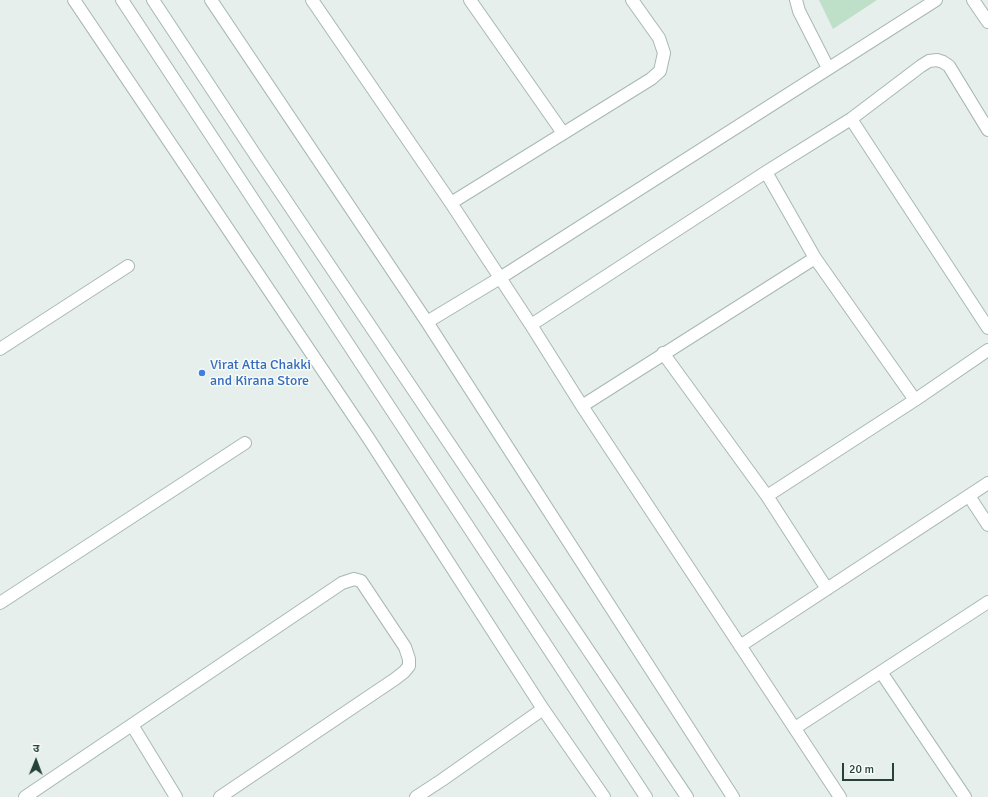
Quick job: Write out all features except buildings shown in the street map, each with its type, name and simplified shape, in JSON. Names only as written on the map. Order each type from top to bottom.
[{"type":"street","points":[[74,0],[369,439],[543,710],[604,797]]},
{"type":"street","points":[[122,0],[646,797]]},
{"type":"street","points":[[153,0],[265,170],[687,797]]},
{"type":"street","points":[[212,0],[427,322],[733,797]]},
{"type":"street","points":[[312,0],[500,278],[582,406],[840,797]]},
{"type":"street","points":[[470,0],[563,133]]},
{"type":"street","points":[[450,203],[651,80],[660,71],[664,53],[659,38],[632,0]]},
{"type":"street","points":[[796,0],[799,11],[828,68]]},
{"type":"street","points":[[427,322],[500,278],[936,0]]},
{"type":"street","points":[[973,0],[988,22]]},
{"type":"street","points":[[531,325],[766,172],[851,119],[929,61],[937,60],[944,62],[949,66],[988,130]]},
{"type":"street","points":[[851,119],[988,328]]},
{"type":"street","points":[[766,172],[815,258],[915,400]]},
{"type":"street","points":[[582,406],[815,258]]},
{"type":"street","points":[[0,349],[128,266]]},
{"type":"street","points":[[767,496],[915,400],[988,350]]},
{"type":"street","points":[[663,354],[767,496],[827,589]]},
{"type":"street","points":[[0,603],[245,443]]},
{"type":"street","points":[[740,646],[988,483]]},
{"type":"street","points":[[969,496],[988,525]]},
{"type":"street","points":[[25,797],[342,583],[354,579],[361,581],[405,648],[409,659],[409,666],[395,679],[220,797]]},
{"type":"street","points":[[795,728],[988,602]]},
{"type":"street","points":[[881,672],[965,797]]},
{"type":"street","points":[[416,797],[543,710]]},
{"type":"street","points":[[132,725],[176,797]]},
{"type":"green space","points":[[819,0],[877,0],[833,29]]},
{"type":"place","name":"Virat Atta Chakki and Kirana Store","points":[[202,373]]}]
